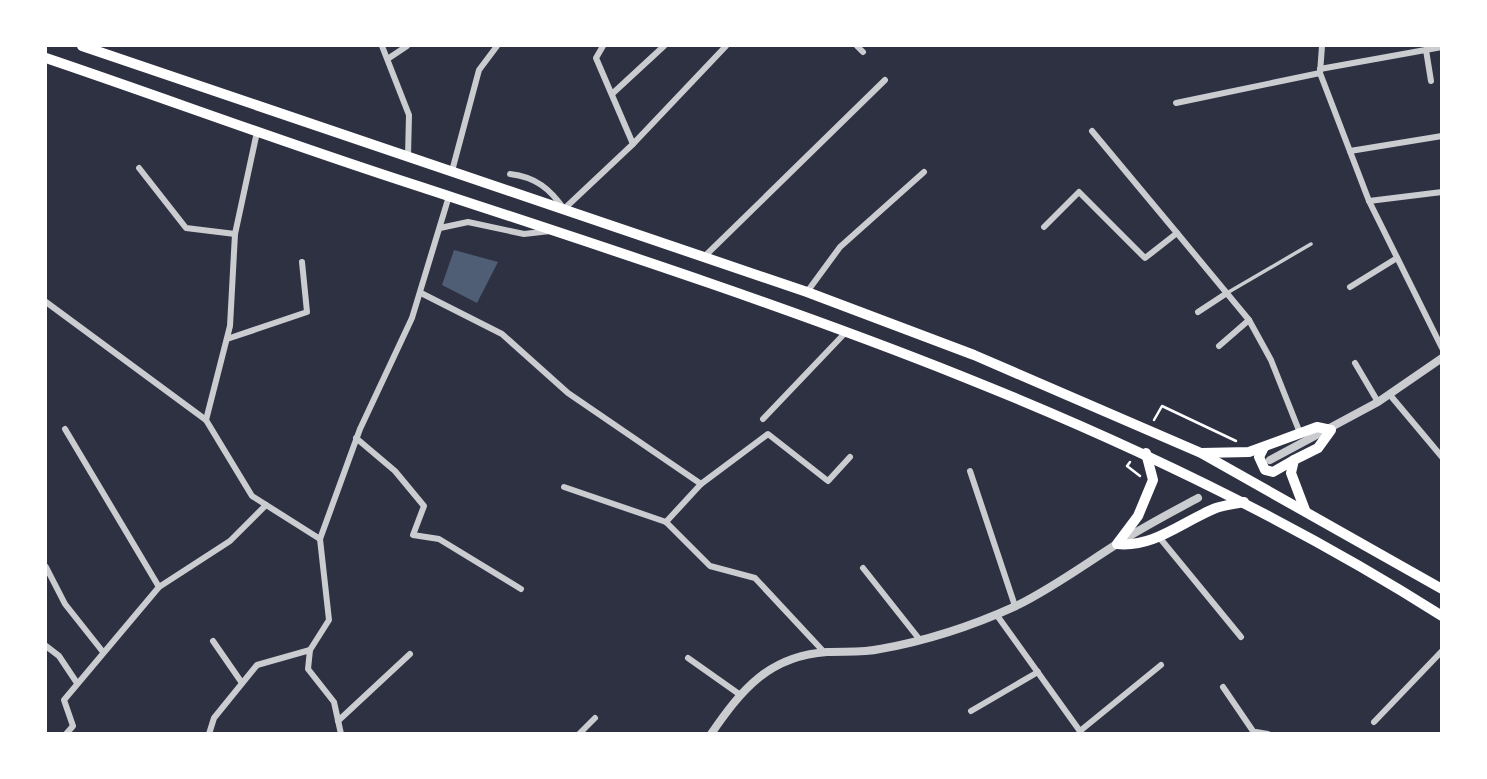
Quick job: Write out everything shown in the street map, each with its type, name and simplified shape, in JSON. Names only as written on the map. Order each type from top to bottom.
[{"type":"highway","points":[[82,46],[807,292],[1031,378],[1200,453],[1441,589]]},
{"type":"highway","points":[[46,58],[846,331],[1022,400],[1146,453],[1244,502],[1441,616]]},
{"type":"highway","points":[[1200,453],[1250,452],[1317,427],[1331,430],[1318,448],[1273,472],[1265,470],[1259,457],[1264,447]]},
{"type":"highway","points":[[1146,453],[1153,480],[1138,516],[1117,544],[1133,546],[1159,537],[1218,507],[1244,502]]},
{"type":"highway","points":[[1294,460],[1291,473],[1305,510]]},
{"type":"street","points":[[382,46],[389,58],[409,115],[408,156]]},
{"type":"street","points":[[389,58],[407,46]]},
{"type":"street","points":[[452,171],[479,70],[497,46]]},
{"type":"street","points":[[603,46],[596,58],[634,144]]},
{"type":"street","points":[[612,94],[664,46]]},
{"type":"street","points":[[510,174],[526,176],[551,190],[564,209],[634,144],[726,46]]},
{"type":"street","points":[[857,46],[863,52]]},
{"type":"street","points":[[1322,46],[1320,71],[1369,201],[1441,348]]},
{"type":"street","points":[[1176,103],[1441,47]]},
{"type":"street","points":[[1426,50],[1431,81]]},
{"type":"street","points":[[704,257],[885,80]]},
{"type":"street","points":[[206,420],[227,339],[235,234],[257,130]]},
{"type":"street","points":[[1092,131],[1249,320],[1271,360],[1300,433]]},
{"type":"street","points":[[1350,151],[1441,136]]},
{"type":"street","points":[[139,168],[186,228],[235,234]]},
{"type":"street","points":[[807,292],[840,247],[924,172]]},
{"type":"street","points":[[1044,227],[1079,192],[1144,258],[1177,233]]},
{"type":"street","points":[[1369,201],[1441,192]]},
{"type":"street","points":[[341,733],[334,702],[308,669],[310,650],[329,621],[320,539],[356,438],[421,293],[449,197]]},
{"type":"street","points":[[440,228],[468,222],[524,234],[555,230]]},
{"type":"street","points":[[1350,287],[1397,258]]},
{"type":"street","points":[[227,339],[307,312],[302,262]]},
{"type":"street","points":[[421,293],[502,334],[568,393],[701,484]]},
{"type":"street","points":[[1198,312],[1227,293]]},
{"type":"street","points":[[46,302],[206,420],[252,496],[320,539]]},
{"type":"street","points":[[1219,346],[1249,320]]},
{"type":"street","points":[[763,419],[846,331]]},
{"type":"street","points":[[1270,460],[1331,430],[1390,395],[1441,358]]},
{"type":"street","points":[[1355,363],[1378,402]]},
{"type":"street","points":[[1390,395],[1441,457]]},
{"type":"street","points":[[65,429],[159,587]]},
{"type":"street","points":[[666,522],[701,484],[768,434],[828,481],[850,457]]},
{"type":"street","points":[[356,438],[395,471],[424,506],[413,535],[439,539],[521,589]]},
{"type":"street","points":[[970,471],[1015,606]]},
{"type":"street","points":[[564,487],[666,522],[710,566],[755,578],[824,652]]},
{"type":"street","points":[[711,733],[739,694],[766,671],[791,658],[824,652],[877,650],[920,640],[996,614],[1058,584],[1141,529],[1198,498]]},
{"type":"street","points":[[66,733],[73,726],[64,700],[159,587],[230,541],[266,505]]},
{"type":"street","points":[[1159,537],[1241,637]]},
{"type":"street","points":[[46,567],[65,604],[103,652]]},
{"type":"street","points":[[863,568],[920,640]]},
{"type":"street","points":[[996,614],[1081,732],[1161,665]]},
{"type":"street","points":[[212,641],[242,683]]},
{"type":"street","points":[[46,646],[59,656],[77,683]]},
{"type":"street","points":[[209,733],[214,718],[257,665],[310,650]]},
{"type":"street","points":[[1374,722],[1441,651]]},
{"type":"street","points":[[338,721],[410,654]]},
{"type":"street","points":[[688,658],[739,694]]},
{"type":"street","points":[[971,711],[1038,672]]},
{"type":"street","points":[[1223,687],[1255,733],[1268,733]]},
{"type":"street","points":[[579,733],[595,718]]},
{"type":"lane","points":[[1227,293],[1311,244]]},
{"type":"path","points":[[1163,406],[1232,438],[1250,452]]},
{"type":"path","points":[[1127,466],[1141,477]]},
{"type":"water","points":[[454,250],[498,262],[477,303],[442,285]]}]
